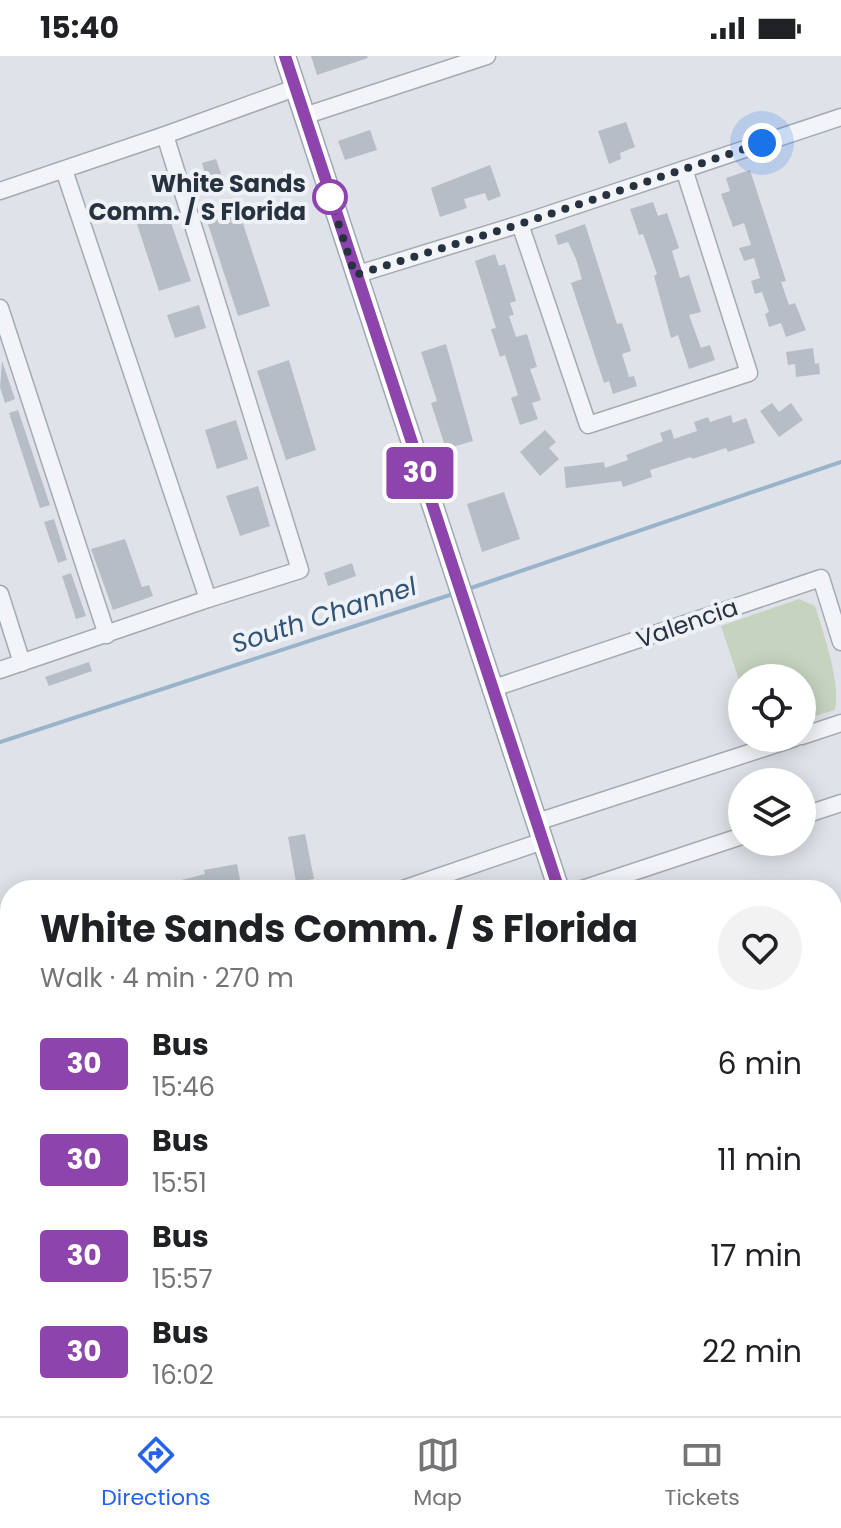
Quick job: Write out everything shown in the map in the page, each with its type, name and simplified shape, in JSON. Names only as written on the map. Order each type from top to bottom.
[{"type":"main road","points":[[285,56],[556,880]]},
{"type":"street","points":[[304,116],[487,56]]},
{"type":"street","points":[[0,191],[295,88]]},
{"type":"street","points":[[355,275],[520,224],[841,117]]},
{"type":"street","points":[[0,670],[300,570],[165,135]]},
{"type":"street","points":[[520,224],[588,425],[749,373],[684,169]]},
{"type":"street","points":[[64,170],[208,599]]},
{"type":"street","points":[[0,308],[107,635]]},
{"type":"street","name":"Valencia","points":[[491,689],[821,578],[841,642]]},
{"type":"street","points":[[0,594],[22,663]]},
{"type":"street","points":[[816,731],[841,723]]},
{"type":"street","points":[[424,880],[540,832],[757,752]]},
{"type":"street","points":[[816,811],[841,803]]},
{"type":"street","points":[[609,880],[728,841]]},
{"type":"green space","points":[[799,599],[815,606],[831,659],[836,687],[835,710],[816,716],[816,664],[734,664],[721,626]]},
{"type":"building","points":[[311,56],[367,56],[368,58],[317,75]]},
{"type":"building","points":[[626,122],[635,147],[620,153],[621,159],[609,164],[598,131]]},
{"type":"building","points":[[370,130],[377,150],[345,160],[338,141]]},
{"type":"building","points":[[216,159],[225,185],[210,190],[202,163]]},
{"type":"building","points":[[490,165],[501,196],[488,201],[485,193],[464,199],[467,208],[440,217],[431,188]]},
{"type":"building","points":[[750,170],[786,281],[781,282],[789,305],[795,303],[806,330],[786,337],[781,323],[769,327],[765,314],[769,312],[762,292],[755,294],[751,281],[760,278],[754,258],[744,261],[739,248],[751,245],[744,223],[733,227],[721,194],[730,191],[726,178]]},
{"type":"building","points":[[236,202],[270,306],[238,316],[204,212]]},
{"type":"building","points":[[653,202],[658,216],[667,213],[679,248],[672,251],[680,278],[689,275],[701,312],[689,315],[701,348],[710,345],[715,360],[689,369],[678,335],[671,338],[654,276],[657,274],[643,234],[639,235],[630,209]]},
{"type":"building","points":[[167,211],[191,281],[159,291],[136,221]]},
{"type":"building","points":[[585,224],[617,324],[622,323],[631,351],[622,354],[629,377],[634,376],[637,386],[613,394],[609,381],[604,383],[571,283],[582,279],[576,259],[568,242],[558,245],[555,235]]},
{"type":"building","points":[[495,254],[499,266],[505,264],[516,301],[510,303],[514,315],[509,316],[516,337],[527,334],[537,367],[530,369],[541,400],[532,403],[538,419],[520,425],[511,398],[518,395],[505,355],[500,357],[491,329],[496,328],[475,261]]},
{"type":"building","points":[[199,305],[206,328],[175,338],[167,315]]},
{"type":"building","points":[[446,344],[473,441],[446,449],[431,403],[437,401],[421,352]]},
{"type":"building","points":[[813,348],[820,374],[796,377],[795,364],[788,365],[786,352]]},
{"type":"building","points":[[289,360],[316,450],[286,460],[257,371]]},
{"type":"building","points":[[2,361],[15,399],[5,403],[0,387]]},
{"type":"building","points":[[772,403],[779,412],[791,403],[803,420],[779,437],[760,411]]},
{"type":"building","points":[[18,410],[50,505],[40,508],[9,413]]},
{"type":"building","points":[[731,415],[733,423],[746,418],[755,443],[650,470],[652,477],[623,487],[621,481],[566,488],[564,467],[604,462],[605,468],[628,460],[626,455],[663,441],[660,433],[671,429],[674,439],[697,431],[694,422],[708,417],[710,422]]},
{"type":"building","points":[[236,420],[248,459],[217,469],[205,430]]},
{"type":"building","points":[[545,430],[556,442],[549,448],[559,459],[540,476],[520,452]]},
{"type":"building","points":[[258,486],[270,526],[240,536],[226,496]]},
{"type":"building","points":[[504,492],[520,539],[482,552],[467,504]]},
{"type":"building","points":[[54,519],[67,560],[58,563],[44,522]]},
{"type":"building","points":[[125,539],[142,587],[149,585],[153,596],[113,610],[91,549]]},
{"type":"building","points":[[352,563],[356,576],[328,586],[324,573]]},
{"type":"building","points":[[71,573],[86,616],[76,619],[62,576]]},
{"type":"building","points":[[89,662],[92,671],[49,686],[45,677]]},
{"type":"building","points":[[305,834],[314,879],[296,880],[288,837]]},
{"type":"building","points":[[237,864],[240,880],[181,880],[205,874],[204,870]]},
{"type":"waterway","name":"South Channel","points":[[468,589],[841,462]]},
{"type":"waterway","name":"South Channel","points":[[0,742],[456,593]]},
{"type":"bus line","name":"30","points":[[285,56],[556,880]]},
{"type":"place","name":"White Sands Comm. / S Florida","points":[[330,197]]},
{"type":"route","points":[[330,197],[355,275],[762,143]]}]
